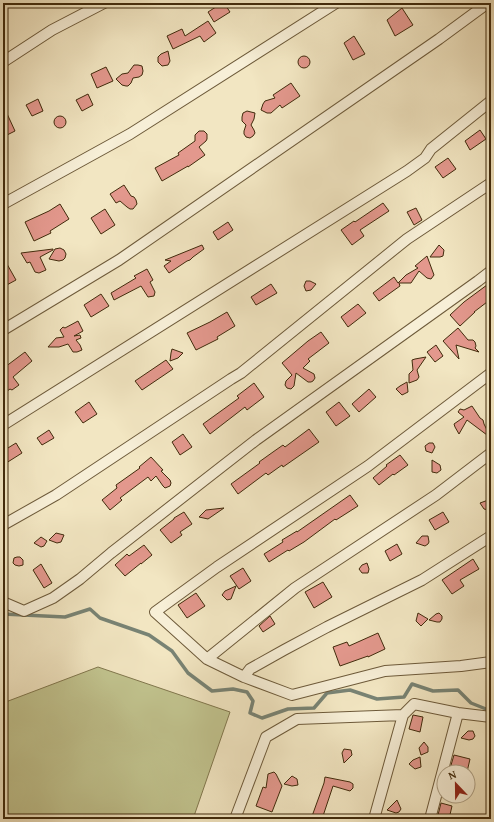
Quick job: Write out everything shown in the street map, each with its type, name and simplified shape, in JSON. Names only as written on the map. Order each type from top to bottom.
[{"type":"street","points":[[3,62],[52,30],[104,3]]},
{"type":"street","points":[[3,204],[130,134],[336,3]]},
{"type":"street","points":[[3,330],[119,260],[439,39],[488,3]]},
{"type":"street","points":[[3,425],[407,171],[425,158],[431,149],[491,101]]},
{"type":"street","points":[[3,526],[56,495],[241,373],[407,239],[491,183]]},
{"type":"street","points":[[3,602],[24,611],[52,598],[80,579],[110,553],[256,440],[491,271]]},
{"type":"street","points":[[491,372],[368,466],[217,567],[155,612],[207,659],[244,677],[292,695],[385,671],[461,666],[491,662]]},
{"type":"street","points":[[207,659],[295,588],[436,495],[491,453]]},
{"type":"street","points":[[244,677],[250,669],[264,661],[327,627],[422,580],[491,536]]},
{"type":"street","points":[[374,819],[403,715],[414,704],[458,713],[491,717]]},
{"type":"street","points":[[430,819],[458,713]]},
{"type":"street","points":[[235,819],[266,738],[297,719],[403,715]]},
{"type":"green space","points":[[98,667],[230,712],[193,819],[3,819],[3,703]]},
{"type":"building","points":[[224,3],[230,12],[214,22],[208,12]]},
{"type":"building","points":[[402,8],[413,25],[395,36],[387,20]]},
{"type":"building","points":[[208,21],[216,33],[204,42],[200,36],[173,49],[167,36],[182,29],[185,36]]},
{"type":"building","points":[[354,36],[365,54],[353,60],[344,43]]},
{"type":"building","points":[[168,51],[170,61],[168,65],[162,66],[158,62],[158,57]]},
{"type":"building","points":[[306,56],[309,57],[309,67],[302,68],[299,67],[298,60],[299,57]]},
{"type":"building","points":[[134,65],[142,66],[142,75],[133,78],[128,86],[122,85],[116,79],[122,74],[128,73]]},
{"type":"building","points":[[106,67],[113,81],[97,88],[91,74]]},
{"type":"building","points":[[291,83],[300,96],[282,108],[280,105],[271,113],[261,110],[265,101],[275,98],[273,95]]},
{"type":"building","points":[[88,94],[93,105],[82,111],[76,100]]},
{"type":"building","points":[[38,99],[43,111],[32,116],[26,105]]},
{"type":"building","points":[[3,105],[15,131],[3,137]]},
{"type":"building","points":[[247,111],[255,113],[251,125],[255,133],[250,138],[246,137],[244,134],[246,125],[242,121],[243,113]]},
{"type":"building","points":[[62,116],[65,117],[65,127],[58,128],[55,127],[54,120],[55,117]]},
{"type":"building","points":[[480,130],[486,139],[470,150],[465,141]]},
{"type":"building","points":[[199,131],[204,131],[207,134],[206,141],[199,147],[205,155],[188,167],[162,181],[155,168],[179,155],[178,153],[195,141],[195,135]]},
{"type":"building","points":[[448,158],[456,169],[443,178],[435,167]]},
{"type":"building","points":[[124,185],[131,196],[136,200],[137,204],[133,209],[130,209],[120,201],[116,203],[110,194]]},
{"type":"building","points":[[383,203],[389,211],[360,230],[364,236],[352,245],[341,230]]},
{"type":"building","points":[[60,204],[69,219],[50,231],[51,233],[34,241],[25,222]]},
{"type":"building","points":[[416,208],[422,220],[414,225],[407,212]]},
{"type":"building","points":[[105,209],[115,225],[101,234],[91,218]]},
{"type":"building","points":[[228,222],[233,230],[218,240],[213,232]]},
{"type":"building","points":[[202,245],[204,249],[169,273],[164,266],[171,261],[165,260]]},
{"type":"building","points":[[439,245],[444,250],[443,256],[430,257]]},
{"type":"building","points":[[60,248],[64,250],[66,254],[63,260],[59,261],[49,259],[55,249]]},
{"type":"building","points":[[53,249],[40,257],[46,270],[39,273],[35,272],[30,262],[27,263],[21,253]]},
{"type":"building","points":[[427,256],[434,275],[431,279],[427,278],[419,271],[411,283],[399,283],[400,286],[379,301],[373,293],[394,277],[398,283],[406,275],[418,268],[415,266]]},
{"type":"building","points":[[3,257],[16,280],[3,287]]},
{"type":"building","points":[[147,269],[153,280],[150,282],[155,292],[154,296],[148,297],[141,286],[114,300],[111,293],[136,278],[134,276]]},
{"type":"building","points":[[306,281],[316,284],[311,290],[306,291],[304,286]]},
{"type":"building","points":[[491,282],[491,299],[474,312],[460,326],[450,315],[464,302]]},
{"type":"building","points":[[271,284],[277,293],[256,305],[251,297]]},
{"type":"building","points":[[101,294],[109,306],[91,317],[84,305]]},
{"type":"building","points":[[358,304],[366,313],[348,327],[341,317]]},
{"type":"building","points":[[227,312],[235,326],[217,337],[218,339],[196,350],[187,333]]},
{"type":"building","points":[[78,321],[83,331],[74,336],[80,335],[81,338],[76,340],[82,350],[73,352],[68,344],[59,347],[48,347],[56,338],[64,337],[60,330],[63,327],[65,328]]},
{"type":"building","points":[[458,328],[468,340],[473,340],[475,342],[475,348],[479,352],[456,345],[459,359],[443,341]]},
{"type":"building","points":[[321,332],[329,343],[308,359],[310,361],[303,368],[314,374],[315,378],[313,381],[308,382],[296,373],[294,386],[291,389],[287,388],[285,385],[286,381],[292,375],[282,363]]},
{"type":"building","points":[[436,345],[443,356],[435,362],[427,352]]},
{"type":"building","points":[[172,349],[183,353],[178,358],[170,361],[171,353]]},
{"type":"building","points":[[25,352],[32,361],[13,377],[19,385],[3,394],[3,364],[5,367]]},
{"type":"building","points":[[426,357],[417,370],[419,377],[417,380],[409,383],[409,374],[413,370],[412,360]]},
{"type":"building","points":[[166,360],[173,369],[142,390],[135,381]]},
{"type":"building","points":[[407,382],[408,392],[402,395],[396,389]]},
{"type":"building","points":[[254,383],[264,397],[247,410],[245,407],[210,434],[203,424],[239,398],[237,396]]},
{"type":"building","points":[[369,389],[376,397],[359,412],[352,404]]},
{"type":"building","points":[[89,402],[97,414],[83,423],[75,412]]},
{"type":"building","points":[[339,402],[350,416],[336,426],[326,412]]},
{"type":"building","points":[[472,406],[483,420],[491,438],[467,420],[459,434],[454,424],[464,417],[458,412],[460,409],[464,410]]},
{"type":"building","points":[[309,429],[319,442],[283,467],[282,465],[268,475],[266,473],[238,494],[231,484],[273,452],[283,445],[285,447]]},
{"type":"building","points":[[49,430],[54,438],[42,445],[37,438]]},
{"type":"building","points":[[183,434],[192,447],[180,455],[172,442]]},
{"type":"building","points":[[16,443],[22,453],[3,465],[3,451]]},
{"type":"building","points":[[429,443],[433,443],[435,447],[432,453],[426,451],[425,446]]},
{"type":"building","points":[[400,455],[408,465],[379,485],[373,478],[387,466],[386,465]]},
{"type":"building","points":[[151,457],[163,470],[161,471],[170,480],[170,486],[165,488],[156,476],[151,481],[148,477],[120,498],[122,500],[110,510],[102,500],[117,488],[116,485],[140,468],[139,467]]},
{"type":"building","points":[[432,460],[440,465],[441,470],[437,473],[432,472]]},
{"type":"building","points":[[350,495],[358,506],[336,520],[335,519],[304,542],[269,562],[264,554],[283,542],[282,540],[297,532]]},
{"type":"building","points":[[491,499],[491,507],[488,510],[484,509],[480,503]]},
{"type":"building","points":[[224,508],[208,519],[199,517],[206,510]]},
{"type":"building","points":[[184,512],[192,524],[180,532],[182,535],[171,543],[160,530]]},
{"type":"building","points":[[443,512],[449,522],[435,530],[429,520]]},
{"type":"building","points":[[56,533],[64,535],[61,542],[57,543],[49,540]]},
{"type":"building","points":[[422,536],[428,536],[429,542],[425,546],[416,543]]},
{"type":"building","points":[[41,537],[47,541],[44,546],[41,547],[34,543]]},
{"type":"building","points":[[397,544],[402,554],[390,561],[385,551]]},
{"type":"building","points":[[144,545],[152,555],[125,576],[115,565],[127,554],[129,556]]},
{"type":"building","points":[[20,557],[23,560],[23,565],[19,566],[13,563],[14,558]]},
{"type":"building","points":[[473,559],[479,569],[460,580],[464,586],[452,594],[442,580]]},
{"type":"building","points":[[367,563],[369,569],[368,573],[362,573],[359,569],[362,565]]},
{"type":"building","points":[[41,564],[52,583],[44,588],[33,570]]},
{"type":"building","points":[[243,568],[251,581],[239,589],[230,576]]},
{"type":"building","points":[[323,582],[332,597],[314,608],[305,592]]},
{"type":"building","points":[[236,586],[231,599],[227,600],[222,595],[225,591]]},
{"type":"building","points":[[196,593],[205,606],[187,618],[178,605]]},
{"type":"building","points":[[418,613],[428,619],[421,626],[416,621]]},
{"type":"building","points":[[439,613],[442,616],[440,622],[429,620],[436,614]]},
{"type":"building","points":[[270,616],[275,624],[263,632],[259,626]]},
{"type":"building","points":[[378,633],[385,649],[368,657],[340,666],[333,647],[347,642],[349,646]]},
{"type":"building","points":[[413,715],[423,717],[420,732],[409,729]]},
{"type":"building","points":[[468,731],[473,731],[475,736],[473,739],[469,740],[461,738]]},
{"type":"building","points":[[424,742],[428,747],[428,752],[421,755],[419,748]]},
{"type":"building","points":[[344,749],[351,750],[352,755],[344,763],[342,753]]},
{"type":"building","points":[[454,755],[470,759],[469,764],[451,764]]},
{"type":"building","points":[[420,757],[421,767],[415,769],[409,764],[413,760]]},
{"type":"building","points":[[274,772],[282,786],[272,812],[256,806],[263,787],[266,788],[268,774]]},
{"type":"building","points":[[292,776],[297,779],[298,785],[292,786],[284,784]]},
{"type":"building","points":[[325,777],[350,782],[353,784],[353,788],[350,791],[333,786],[322,819],[311,819],[324,783]]},
{"type":"building","points":[[397,800],[401,809],[399,812],[396,813],[387,810]]},
{"type":"building","points":[[441,804],[452,806],[449,819],[437,819]]},
{"type":"waterway","points":[[3,614],[65,617],[90,609],[100,618],[149,635],[172,651],[188,673],[212,691],[233,689],[247,692],[253,701],[250,713],[262,718],[288,709],[314,708],[327,693],[350,690],[377,699],[404,697],[412,684],[433,691],[458,690],[471,703],[491,711]]}]
